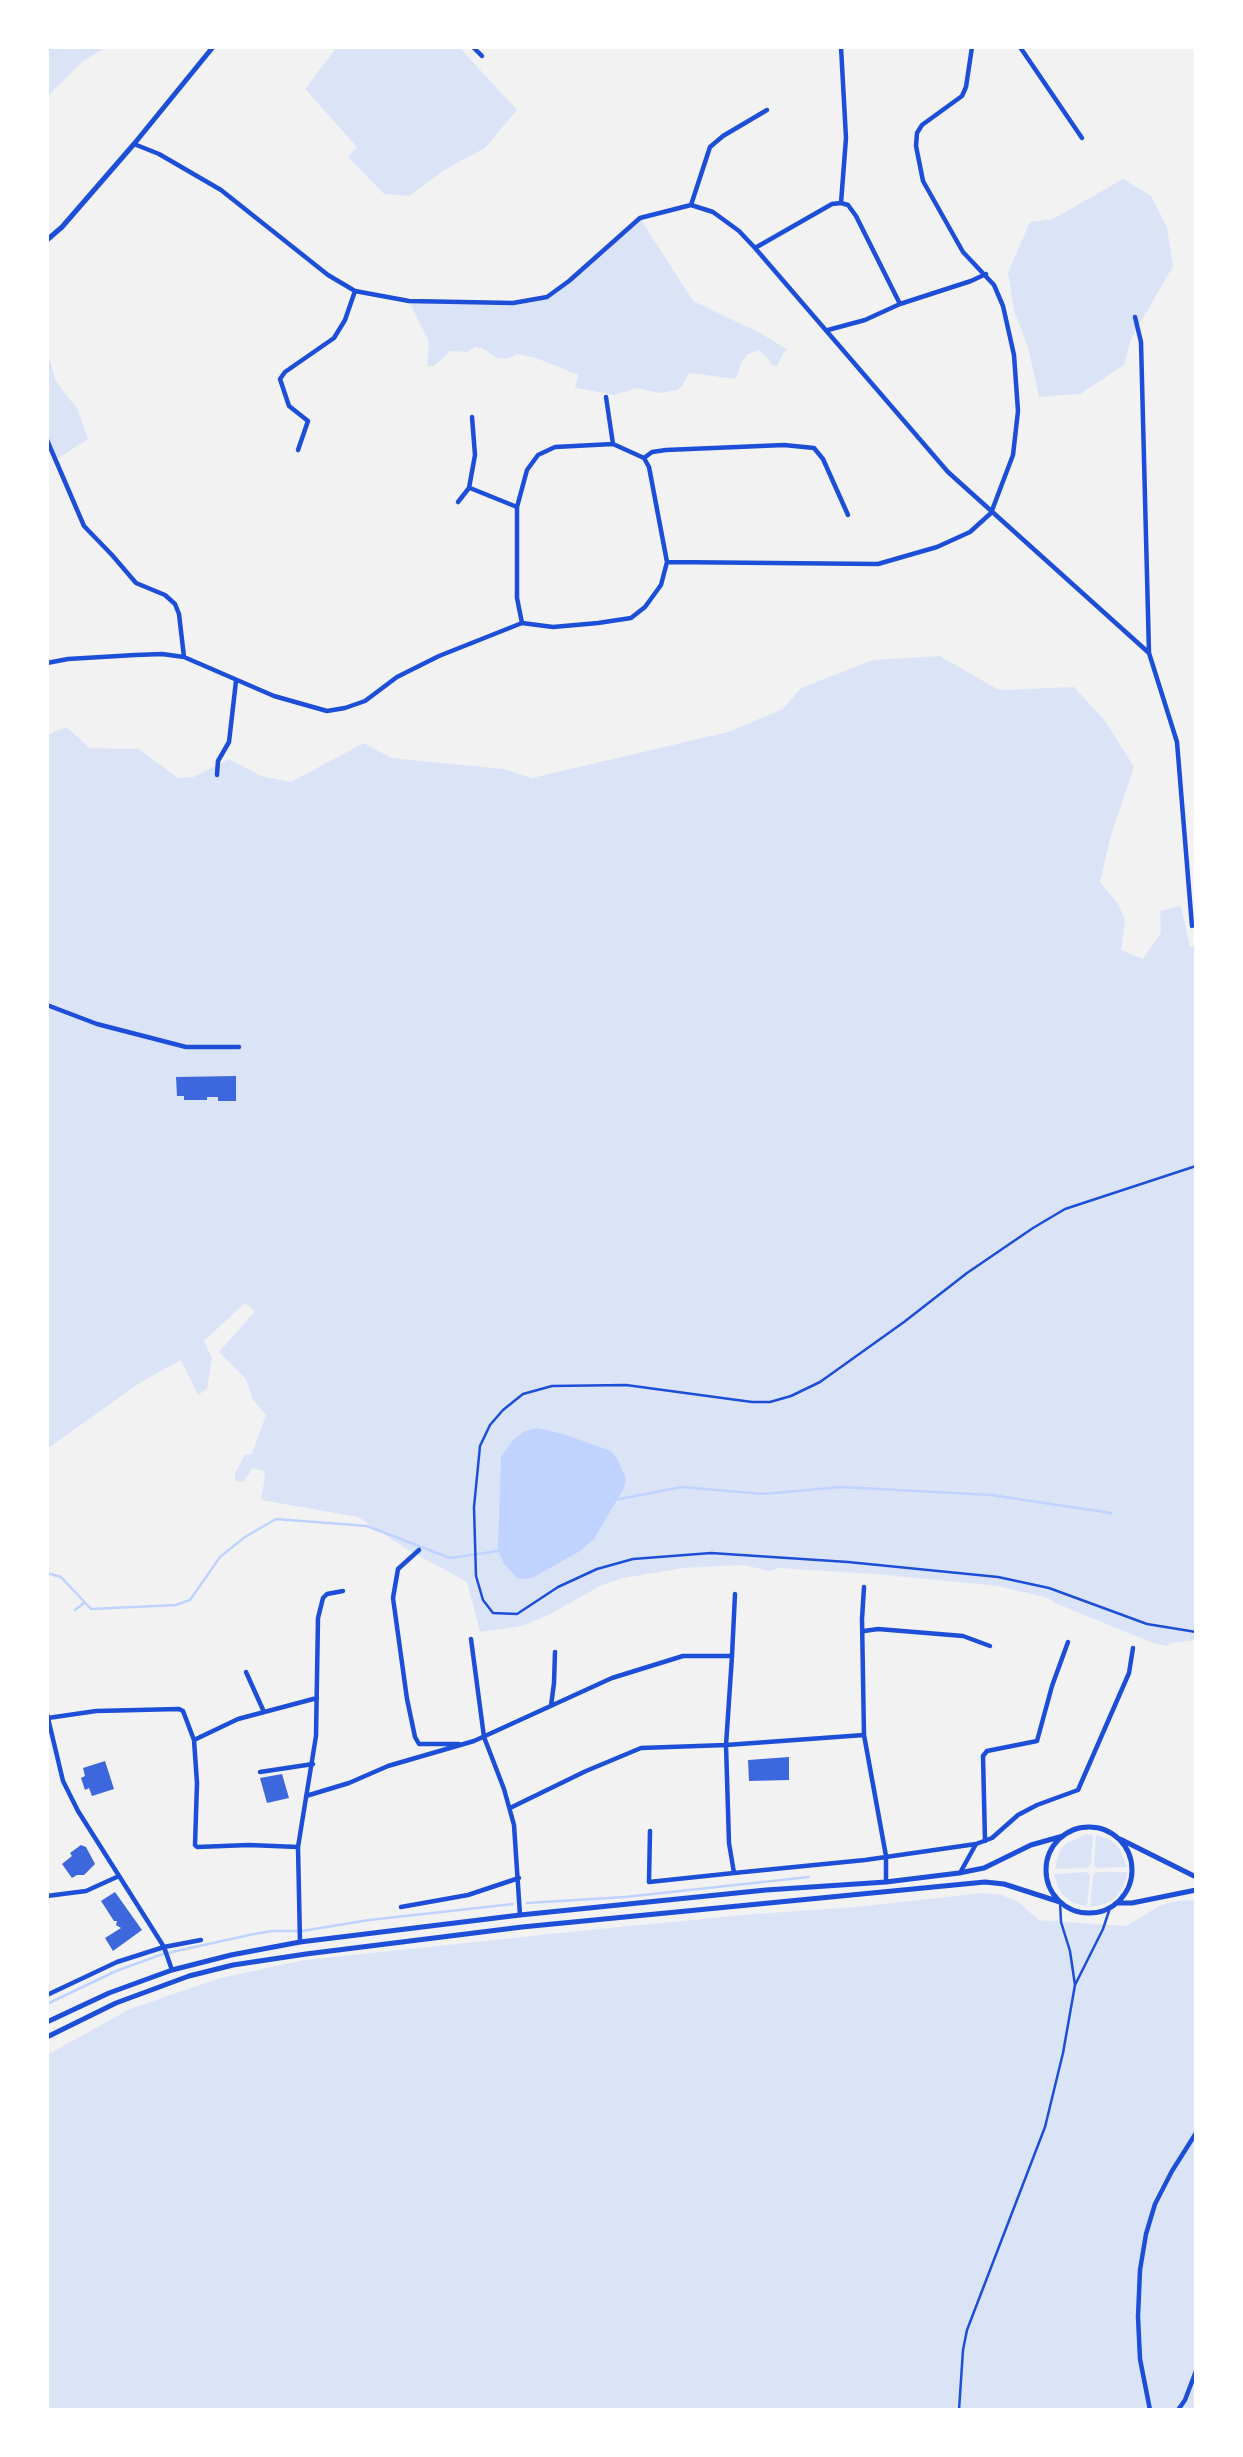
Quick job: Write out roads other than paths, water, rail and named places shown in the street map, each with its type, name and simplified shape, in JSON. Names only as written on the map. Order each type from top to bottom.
[{"type":"street","points":[[47,240],[62,227],[134,144],[213,47]]},
{"type":"street","points":[[473,47],[482,56]]},
{"type":"street","points":[[841,47],[846,138],[841,203]]},
{"type":"street","points":[[667,562],[878,564],[937,547],[970,532],[991,513],[1013,455],[1018,411],[1014,355],[1003,306],[994,285],[963,253],[923,181],[916,146],[917,133],[922,125],[962,96],[966,87],[972,47]]},
{"type":"street","points":[[1020,47],[1082,138]]},
{"type":"street","points":[[691,205],[710,147],[723,136],[767,110]]},
{"type":"street","points":[[134,144],[159,154],[221,190],[328,275],[355,291],[399,300],[478,304],[513,303],[547,297],[640,218],[691,205],[713,212],[755,248],[948,472],[1149,653]]},
{"type":"street","points":[[755,248],[832,204],[848,205],[900,304]]},
{"type":"street","points":[[828,330],[865,320],[900,304],[986,274]]},
{"type":"street","points":[[298,450],[308,421],[289,406],[280,379],[285,372],[334,338],[345,320],[355,291]]},
{"type":"street","points":[[1135,317],[1140,342],[1149,653],[1178,742],[1192,926]]},
{"type":"street","points":[[606,397],[613,444]]},
{"type":"street","points":[[458,502],[469,488],[475,455],[472,417]]},
{"type":"street","points":[[47,440],[84,526],[136,583],[165,595],[175,604],[179,614],[184,657]]},
{"type":"street","points":[[47,663],[135,655],[162,654],[184,657],[236,681],[313,708],[327,710],[345,708],[365,701],[397,677],[439,656],[522,623],[553,627],[631,618],[645,607],[661,585],[667,562],[649,467],[644,458],[613,444],[555,447],[538,455],[527,470],[517,507],[517,597],[522,623]]},
{"type":"street","points":[[644,458],[652,452],[666,450],[784,445],[814,448],[823,459],[848,515]]},
{"type":"street","points":[[469,488],[517,507]]},
{"type":"street","points":[[217,775],[218,761],[229,742],[236,681]]},
{"type":"street","points":[[47,1005],[97,1024],[186,1047],[239,1047]]},
{"type":"street","points":[[419,1550],[398,1569],[393,1598],[415,1737],[419,1744],[460,1744]]},
{"type":"street","points":[[864,1587],[864,1735],[886,1856],[886,1882]]},
{"type":"street","points":[[300,1942],[299,1847],[313,1764],[318,1618],[323,1598],[327,1594],[343,1591]]},
{"type":"street","points":[[734,1872],[729,1843],[726,1745],[735,1594]]},
{"type":"street","points":[[864,1631],[877,1629],[963,1636],[990,1646]]},
{"type":"street","points":[[471,1639],[484,1737],[510,1808],[519,1878],[520,1915]]},
{"type":"street","points":[[985,1842],[984,1756],[987,1751],[1037,1741],[1052,1686],[1068,1642]]},
{"type":"street","points":[[650,1831],[649,1882],[886,1856],[985,1842],[1018,1815],[1078,1790],[1129,1673],[1133,1648]]},
{"type":"street","points":[[551,1706],[555,1652]]},
{"type":"street","points":[[306,1796],[349,1783],[388,1766],[484,1737],[612,1678],[682,1656],[732,1656]]},
{"type":"street","points":[[246,1672],[264,1712]]},
{"type":"street","points":[[194,1740],[238,1719],[317,1698]]},
{"type":"street","points":[[172,1970],[164,1947],[78,1811],[63,1781],[48,1716],[96,1711],[183,1711],[194,1740],[197,1783],[194,1839],[197,1847],[299,1847]]},
{"type":"street","points":[[510,1808],[641,1748],[864,1735]]},
{"type":"street","points":[[260,1772],[313,1764]]},
{"type":"street","points":[[47,2022],[108,1993],[172,1970],[300,1942],[520,1915],[960,1873],[984,1868],[1031,1845],[1083,1828],[1095,1828],[1115,1836],[1196,1877]]},
{"type":"street","points":[[1060,1902],[1049,1885],[1046,1871],[1048,1858],[1063,1836]]},
{"type":"street","points":[[47,2037],[116,2003],[189,1976],[233,1965],[522,1927],[985,1882],[1004,1884],[1060,1902],[1073,1911],[1088,1914],[1111,1908],[1129,1888],[1132,1870],[1130,1857],[1125,1845],[1115,1836]]},
{"type":"street","points":[[960,1873],[975,1844]]},
{"type":"street","points":[[47,1896],[86,1891],[119,1876]]},
{"type":"street","points":[[401,1906],[468,1895],[519,1878]]},
{"type":"street","points":[[1118,1903],[1132,1903],[1196,1890]]},
{"type":"street","points":[[47,1995],[117,1962],[164,1947],[201,1940]]},
{"type":"street","points":[[1150,2410],[1140,2359],[1140,2270],[1146,2234],[1156,2204],[1196,2133]]},
{"type":"street","points":[[1178,2410],[1185,2400],[1196,2371]]},
{"type":"lane","points":[[1196,1166],[1065,1209],[967,1273],[820,1382],[791,1396],[771,1402],[752,1402],[626,1385],[552,1386],[523,1394],[490,1425],[480,1446],[474,1507],[476,1576],[483,1600],[493,1613],[517,1614],[558,1587],[597,1569],[633,1559],[711,1553],[848,1562],[998,1577],[1049,1588],[1147,1624],[1196,1632]]},
{"type":"lane","points":[[1060,1902],[1061,1922],[1070,1951],[1075,1985]]},
{"type":"lane","points":[[959,2410],[967,2330],[1045,2127],[1063,2053],[1075,1985],[1111,1908]]},
{"type":"water","points":[[538,1428],[611,1451],[626,1479],[624,1488],[594,1539],[580,1551],[534,1577],[523,1579],[517,1578],[505,1565],[498,1551],[501,1457],[513,1440],[525,1431]]},
{"type":"waterway","points":[[614,1500],[682,1487],[763,1494],[841,1487],[991,1495],[1111,1513]]},
{"type":"waterway","points":[[47,1573],[61,1577],[91,1609],[176,1605],[190,1600],[220,1557],[245,1537],[276,1519],[367,1526],[450,1558],[498,1551]]},
{"type":"waterway","points":[[75,1610],[84,1603]]},
{"type":"waterway","points":[[527,1903],[625,1897],[809,1877]]},
{"type":"waterway","points":[[47,2004],[116,1971],[163,1954],[254,1934],[302,1931],[369,1920],[513,1904]]}]
